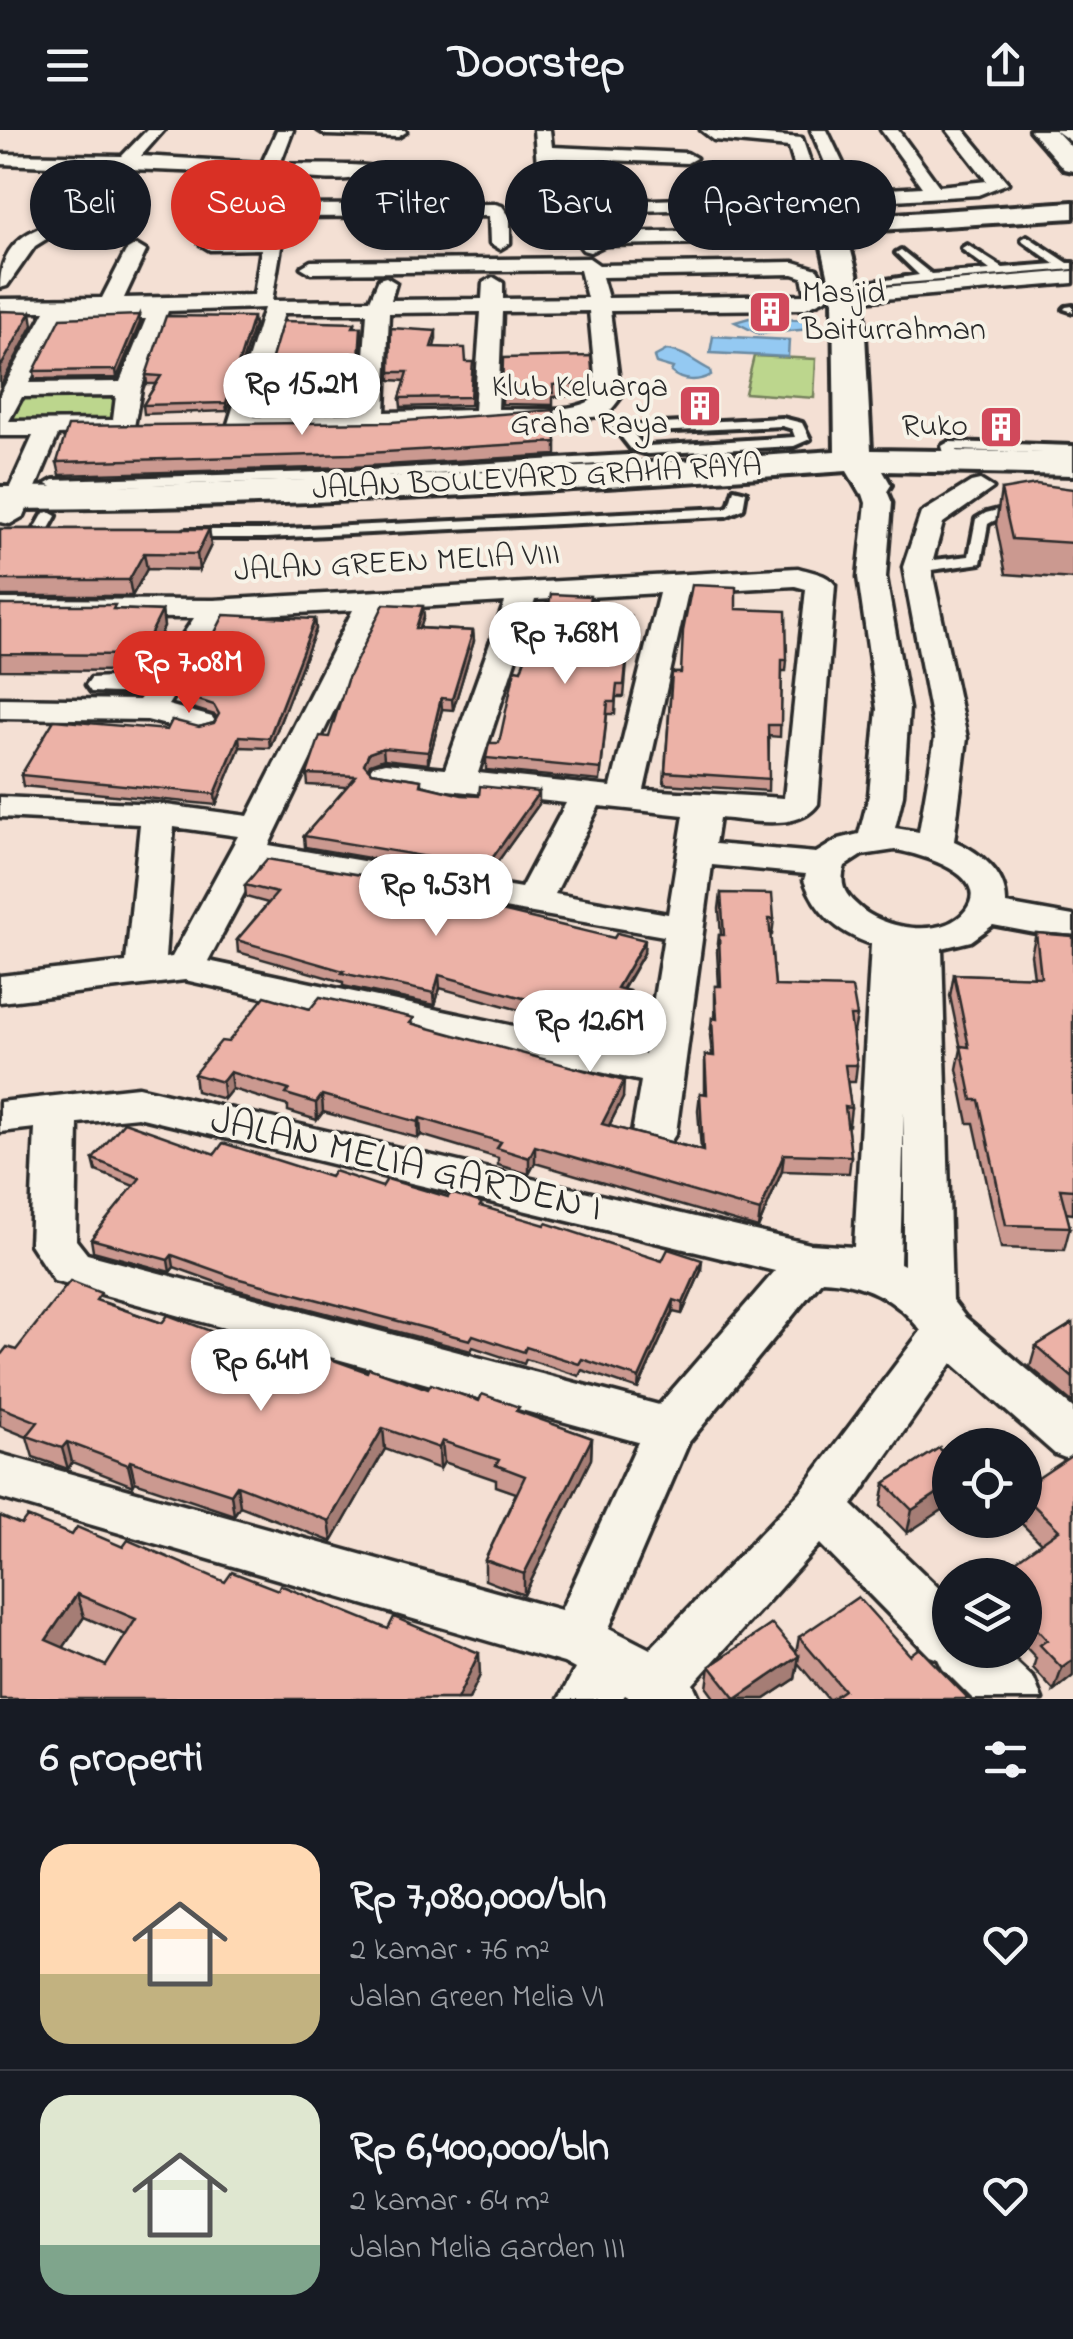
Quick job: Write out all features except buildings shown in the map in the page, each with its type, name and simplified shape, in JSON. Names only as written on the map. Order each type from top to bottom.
[{"type":"street","points":[[129,160],[156,130]]},
{"type":"street","points":[[271,160],[286,130]]},
{"type":"street","points":[[326,130],[398,132]]},
{"type":"street","points":[[542,130],[544,160]]},
{"type":"street","points":[[709,130],[714,136],[794,141],[791,160]]},
{"type":"street","points":[[818,130],[823,160]]},
{"type":"street","points":[[890,130],[933,190]]},
{"type":"street","points":[[896,196],[999,182],[955,130]]},
{"type":"street","points":[[1042,130],[1073,164]]},
{"type":"street","points":[[1063,130],[1073,138]]},
{"type":"street","points":[[14,136],[0,156],[30,167]]},
{"type":"street","points":[[543,152],[687,158]]},
{"type":"street","points":[[619,155],[620,160]]},
{"type":"street","points":[[286,160],[344,156]]},
{"type":"street","points":[[648,200],[668,203]]},
{"type":"street","points":[[664,203],[668,216]]},
{"type":"street","points":[[321,216],[495,210],[500,216],[486,414]]},
{"type":"street","points":[[896,222],[1073,210]]},
{"type":"street","points":[[0,282],[10,247]]},
{"type":"street","points":[[109,306],[136,250]]},
{"type":"street","points":[[0,305],[256,304],[264,298],[271,250]]},
{"type":"street","points":[[849,250],[868,291],[881,368]]},
{"type":"street","points":[[866,250],[866,468],[879,503],[872,577],[893,709],[886,795],[876,840]]},
{"type":"street","points":[[311,267],[392,266],[497,254],[584,263],[593,271],[600,306],[609,397],[604,405],[574,413],[230,424],[272,311],[378,311],[492,307],[600,306],[804,303],[816,298],[817,286],[810,272],[794,268],[593,271]]},
{"type":"street","points":[[372,422],[378,311],[392,266]]},
{"type":"street","points":[[868,291],[1071,270]]},
{"type":"street","points":[[0,417],[56,314],[159,314],[129,388],[133,427],[0,429]]},
{"type":"street","points":[[14,390],[129,388]]},
{"type":"street","points":[[28,514],[47,430]]},
{"type":"street","name":"JALAN BOULEVARD GRAHA RAYA","points":[[28,514],[212,499],[497,488],[724,464],[967,475],[1073,491]]},
{"type":"street","name":"JALAN BOULEVARD GRAHA RAYA","points":[[967,475],[1073,464]]},
{"type":"street","points":[[935,846],[951,738],[917,567],[931,519],[967,475]]},
{"type":"street","name":"JALAN GREEN MELIA VIII","points":[[0,608],[214,609],[798,577],[821,585],[801,804],[783,811],[703,807]]},
{"type":"street","points":[[626,796],[675,586]]},
{"type":"street","points":[[458,780],[523,591]]},
{"type":"street","points":[[185,968],[372,601]]},
{"type":"street","points":[[148,710],[169,684],[214,609]]},
{"type":"street","points":[[884,651],[936,650]]},
{"type":"street","points":[[4,697],[169,684]]},
{"type":"street","points":[[4,697],[148,710],[201,724]]},
{"type":"street","points":[[385,773],[703,807],[654,1133]]},
{"type":"street","points":[[534,900],[588,795]]},
{"type":"street","points":[[0,807],[158,814],[253,840],[683,928]]},
{"type":"street","points":[[144,973],[158,814]]},
{"type":"street","points":[[876,840],[935,846],[969,863],[986,900],[962,931],[907,938],[844,916],[829,902],[824,876],[845,849],[876,840]]},
{"type":"street","points":[[693,863],[824,876]]},
{"type":"street","points":[[986,900],[1032,908],[1073,904]]},
{"type":"street","points":[[1032,908],[1073,928]]},
{"type":"street","points":[[907,938],[876,1271],[938,1318],[1073,1440]]},
{"type":"street","points":[[621,1676],[820,1508],[938,1318],[907,938]]},
{"type":"street","points":[[0,989],[185,968],[662,1072]]},
{"type":"street","name":"JALAN MELIA GARDEN I","points":[[0,1116],[124,1101],[155,1105],[810,1262],[846,1263],[876,1271]]},
{"type":"street","points":[[56,1110],[53,1244],[71,1268],[670,1429]]},
{"type":"street","points":[[621,1676],[670,1429],[810,1262]]},
{"type":"street","points":[[0,1476],[621,1676]]},
{"type":"street","points":[[820,1508],[932,1619]]},
{"type":"street","points":[[982,1668],[1013,1699]]},
{"type":"lane","points":[[1027,239],[1071,270]]},
{"type":"lane","points":[[967,248],[1002,273]]},
{"type":"lane","points":[[901,253],[929,279]]},
{"type":"lane","points":[[868,291],[929,279],[1071,270]]},
{"type":"lane","points":[[782,422],[797,426],[803,438],[724,464],[640,450],[623,430],[782,422]]},
{"type":"lane","points":[[967,475],[949,446],[1073,450]]},
{"type":"lane","points":[[497,488],[627,459]]},
{"type":"lane","points":[[169,534],[212,499]]},
{"type":"lane","points":[[917,567],[976,560],[981,522],[992,513],[1010,510],[1073,516]]},
{"type":"green space","points":[[754,356],[816,359],[814,398],[745,393]]},
{"type":"green space","points":[[120,390],[113,423],[10,425],[21,395]]},
{"type":"water","points":[[749,318],[803,320],[810,329],[759,334],[735,322]]},
{"type":"water","points":[[713,336],[789,340],[788,357],[710,353]]},
{"type":"water","points":[[667,350],[689,358],[710,370],[711,375],[691,380],[680,378],[671,372],[673,368],[656,363],[654,357]]},
{"type":"place","name":"Masjid Baiturrahman","points":[[770,312]]},
{"type":"place","name":"Klub Keluarga Graha Raya","points":[[700,406]]},
{"type":"place","name":"Ruko","points":[[1001,427]]}]
